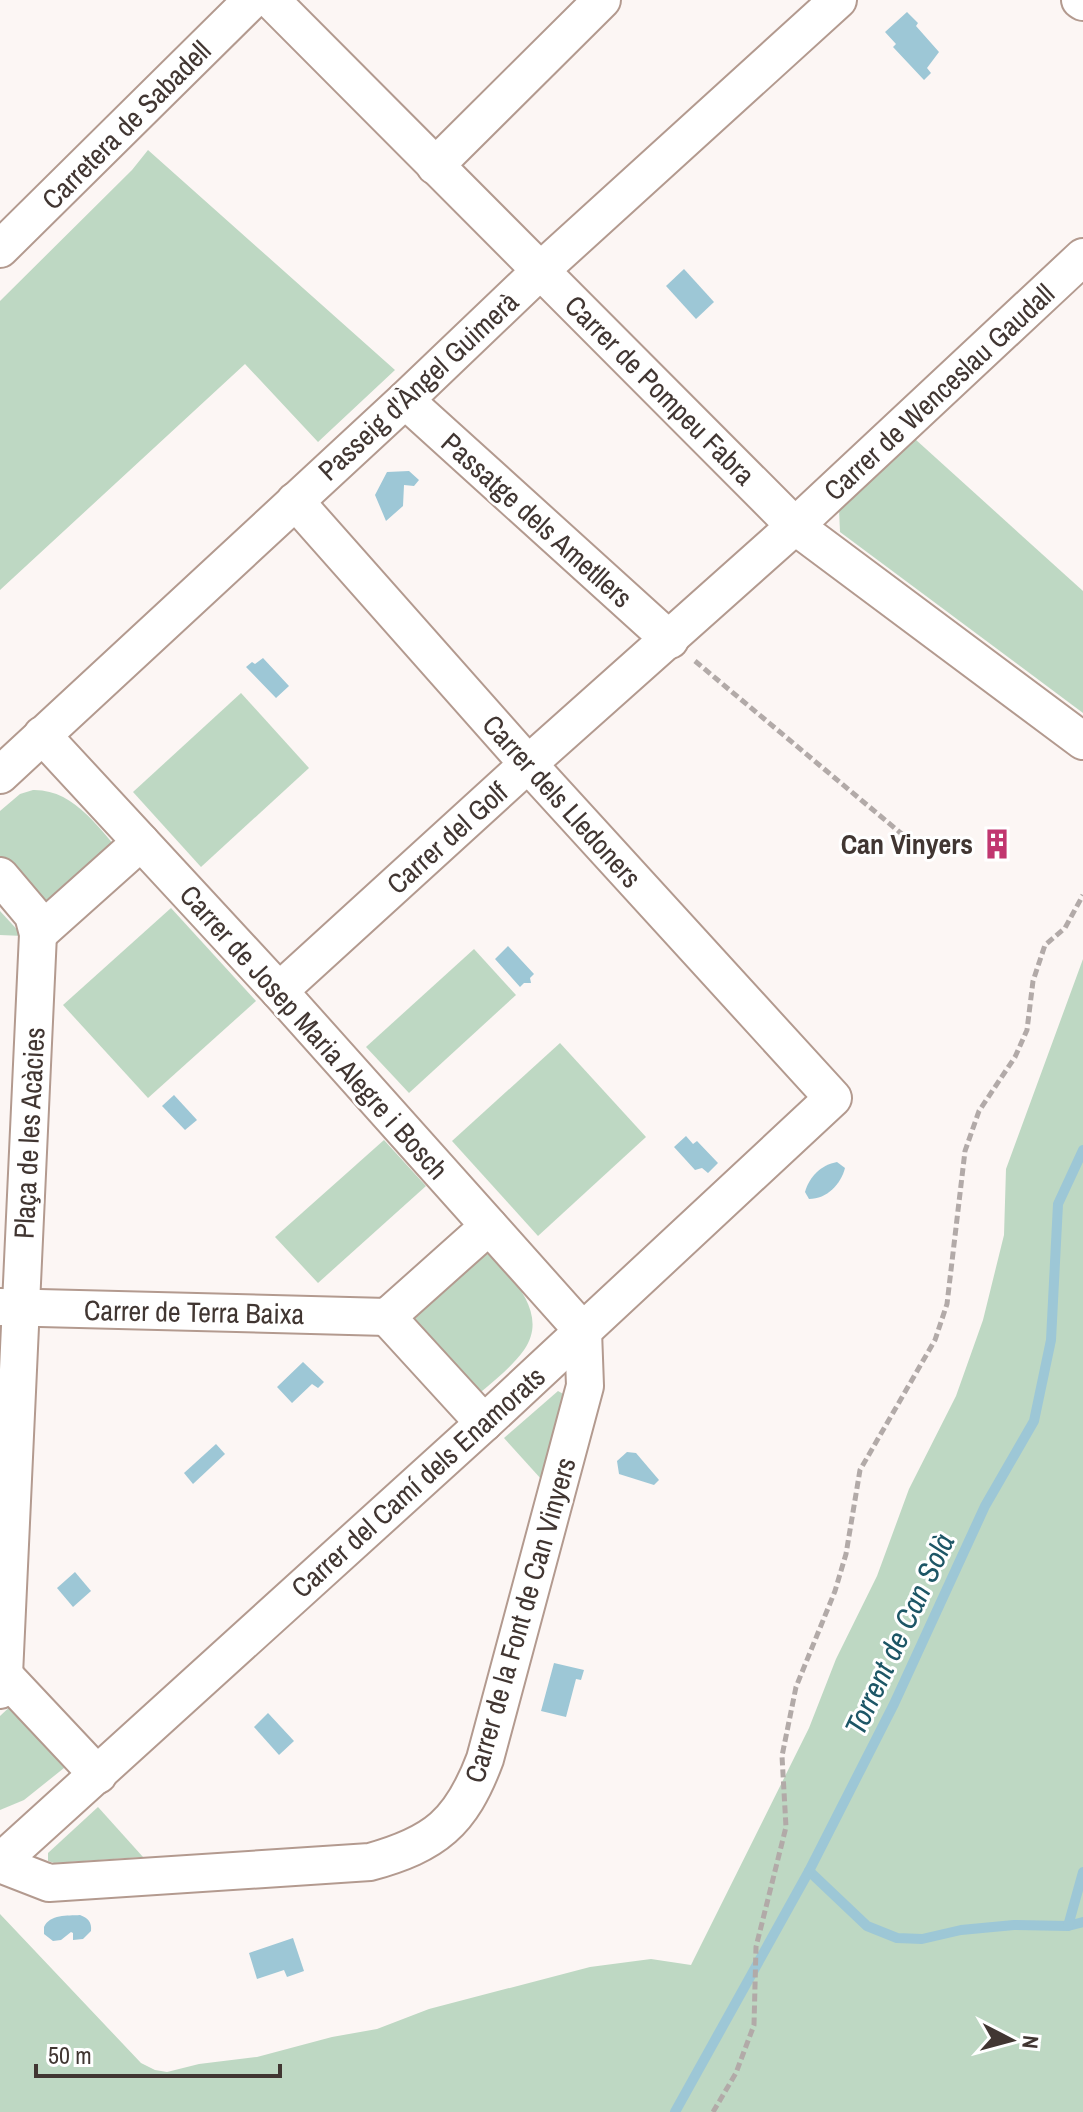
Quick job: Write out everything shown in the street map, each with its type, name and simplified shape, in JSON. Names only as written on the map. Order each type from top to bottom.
[{"type":"street","name":"Carretera de Sabadell","points":[[0,249],[252,0]]},
{"type":"street","name":"Carrer de Pompeu Fabra","points":[[271,0],[795,526],[1083,741]]},
{"type":"street","points":[[435,166],[602,0]]},
{"type":"street","name":"Passeig d'Àngel Guimerà","points":[[0,775],[541,270],[838,0]]},
{"type":"street","name":"Carrer de Wenceslau Gaudall","points":[[795,526],[1083,257]]},
{"type":"street","name":"Passatge dels Ametllers","points":[[405,400],[670,640]]},
{"type":"street","name":"Carrer dels Lledoners","points":[[295,501],[528,764],[833,1098]]},
{"type":"street","name":"Carrer del Golf","points":[[279,991],[795,526]]},
{"type":"street","name":"Carrer de Josep Maria Alegre i Bosch","points":[[42,735],[279,991],[583,1331]]},
{"type":"street","points":[[0,876],[33,915],[38,934],[141,842]]},
{"type":"street","name":"Plaça de les Acàcies","points":[[2,1682],[11,1308],[38,934]]},
{"type":"street","name":"Carrer del Camí dels Enamorats","points":[[0,1863],[484,1423],[833,1098]]},
{"type":"street","points":[[484,1423],[387,1317],[489,1226]]},
{"type":"street","name":"Carrer de Terra Baixa","points":[[11,1308],[387,1317]]},
{"type":"street","name":"Carrer de la Font de Can Vinyers","points":[[0,1863],[49,1883],[370,1862],[419,1846],[440,1832],[472,1793],[485,1759],[585,1386],[583,1331]]},
{"type":"street","points":[[2,1682],[98,1775]]},
{"type":"path","points":[[670,640],[909,840]]},
{"type":"path","points":[[713,2112],[736,2073],[754,2025],[756,1947],[786,1827],[782,1756],[796,1687],[835,1591],[846,1554],[860,1470],[935,1340],[947,1304],[965,1151],[979,1111],[1015,1057],[1027,1030],[1033,981],[1045,945],[1065,928],[1083,895]]},
{"type":"green space","points":[[148,150],[395,370],[318,442],[245,364],[0,590],[0,301],[132,170]]},
{"type":"green space","points":[[915,439],[1083,591],[1083,713],[840,532],[839,509]]},
{"type":"green space","points":[[241,693],[309,768],[201,867],[133,792]]},
{"type":"green space","points":[[33,790],[48,792],[75,804],[128,861],[62,921],[0,859],[0,811],[20,794]]},
{"type":"green space","points":[[171,908],[256,1001],[148,1098],[63,1005]]},
{"type":"green space","points":[[0,911],[23,936],[0,935]]},
{"type":"green space","points":[[474,949],[516,995],[409,1093],[366,1047]]},
{"type":"green space","points":[[1083,959],[1083,2112],[0,2112],[0,1914],[141,2063],[167,2072],[199,2064],[257,2057],[332,2037],[377,2029],[429,2009],[590,1967],[651,1959],[691,1965],[809,1728],[836,1659],[877,1576],[909,1489],[956,1396],[983,1320],[1004,1235],[1006,1169]]},
{"type":"green space","points":[[560,1043],[646,1137],[538,1236],[452,1141]]},
{"type":"green space","points":[[384,1140],[426,1186],[318,1283],[275,1237]]},
{"type":"green space","points":[[467,1232],[517,1285],[532,1317],[532,1333],[524,1350],[510,1366],[460,1409],[385,1327],[385,1307]]},
{"type":"green space","points":[[558,1391],[565,1395],[542,1480],[504,1438]]},
{"type":"green space","points":[[15,1702],[84,1752],[24,1800],[0,1810],[0,1716]]},
{"type":"green space","points":[[98,1807],[143,1857],[48,1861],[48,1853]]},
{"type":"water","points":[[907,12],[939,52],[927,68],[931,73],[924,80],[893,47],[896,44],[885,32]]},
{"type":"water","points":[[684,269],[714,302],[696,319],[666,286]]},
{"type":"water","points":[[409,471],[419,480],[414,486],[404,485],[403,506],[386,521],[375,495],[387,472]]},
{"type":"water","points":[[263,658],[289,686],[276,698],[246,667]]},
{"type":"water","points":[[508,946],[534,974],[530,978],[531,983],[520,987],[495,959]]},
{"type":"water","points":[[174,1095],[197,1120],[185,1130],[162,1106]]},
{"type":"water","points":[[686,1136],[693,1144],[697,1141],[718,1163],[708,1173],[702,1168],[695,1170],[674,1147]]},
{"type":"water","points":[[837,1162],[845,1168],[837,1185],[822,1196],[809,1199],[805,1192],[813,1177],[821,1169]]},
{"type":"water","points":[[303,1362],[324,1382],[318,1388],[312,1384],[292,1403],[277,1387]]},
{"type":"water","points":[[216,1444],[225,1454],[193,1484],[184,1473]]},
{"type":"water","points":[[627,1452],[636,1453],[659,1480],[654,1485],[619,1474],[617,1461]]},
{"type":"water","points":[[75,1572],[91,1591],[73,1607],[57,1588]]},
{"type":"water","points":[[554,1663],[584,1670],[581,1680],[576,1679],[566,1717],[541,1711]]},
{"type":"water","points":[[268,1713],[294,1741],[279,1755],[254,1727]]},
{"type":"water","points":[[80,1915],[91,1925],[91,1931],[83,1939],[73,1940],[71,1932],[61,1940],[53,1941],[44,1934],[44,1927],[50,1920],[59,1916]]},
{"type":"water","points":[[293,1938],[304,1971],[287,1977],[284,1970],[257,1979],[249,1953]]},
{"type":"waterway","name":"Torrent de Can Solà","points":[[675,2112],[809,1871],[894,1704],[985,1506],[1034,1421],[1051,1340],[1058,1204],[1083,1150]]},
{"type":"waterway","points":[[809,1871],[867,1926],[897,1938],[922,1939],[961,1930],[1014,1925],[1068,1926],[1083,1922]]},
{"type":"waterway","points":[[1068,1926],[1083,1872]]},
{"type":"place","name":"Can Vinyers","points":[[997,844]]}]
